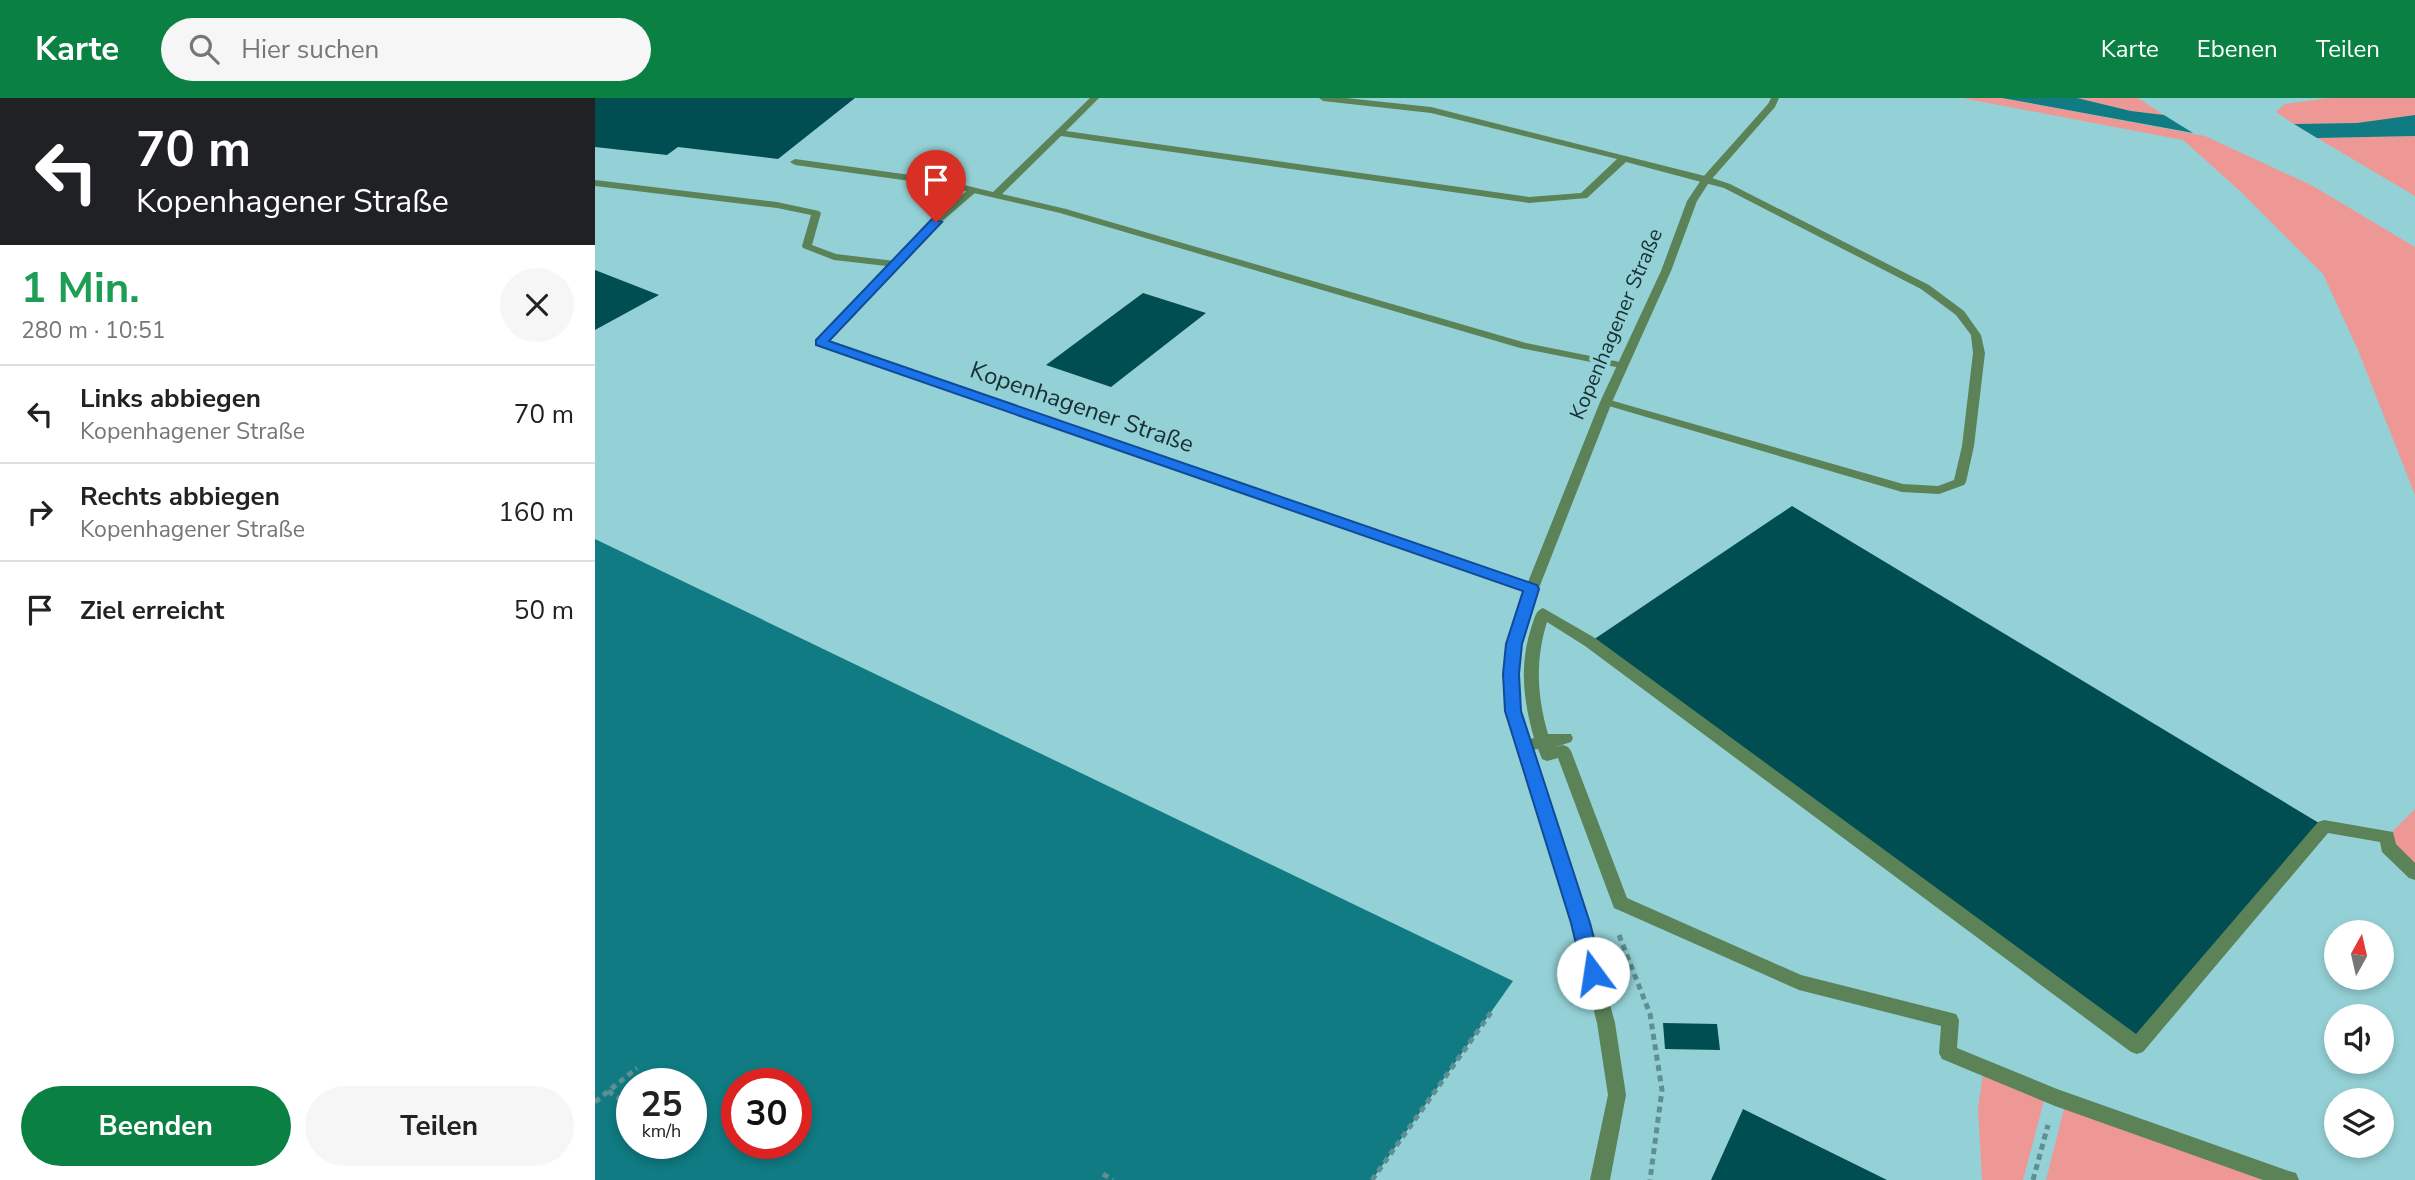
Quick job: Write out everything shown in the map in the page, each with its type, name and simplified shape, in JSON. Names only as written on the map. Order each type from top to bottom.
[{"type":"street","points":[[995,195],[1095,98]]},
{"type":"street","points":[[1323,98],[1431,110],[1727,186],[1913,280],[1960,313],[1976,335],[1979,354],[1968,446],[1960,482],[1939,491],[1902,488],[1606,402]]},
{"type":"street","name":"Kopenhagener Straße","points":[[1600,1180],[1617,1095],[1606,1023],[1580,923],[1513,711],[1511,674],[1514,644],[1532,589],[1606,402],[1666,271],[1692,201],[1706,179],[1772,105],[1775,98]]},
{"type":"street","points":[[1059,133],[1528,200],[1584,196],[1624,158]]},
{"type":"street","points":[[795,162],[939,182],[1089,218],[1524,346],[1621,365]]},
{"type":"street","points":[[595,183],[777,205],[816,213],[807,246],[834,257],[895,264]]},
{"type":"street","name":"Kopenhagener Straße","points":[[972,190],[936,222],[821,342],[1532,589]]},
{"type":"street","points":[[2289,1180],[2055,1097],[1948,1053],[1950,1020],[1799,982],[1620,903],[1563,751],[1547,755],[1535,718],[1529,675],[1531,645],[1543,613],[1590,642],[2137,1046],[2324,826],[2387,837],[2388,847],[2415,873]]},
{"type":"street","points":[[1523,746],[1566,738]]},
{"type":"path","points":[[1372,1180],[1492,1011]]},
{"type":"path","points":[[595,1102],[616,1085]]},
{"type":"path","points":[[608,1091],[616,1096]]},
{"type":"path","points":[[2033,1180],[2055,1097]]},
{"type":"path","points":[[1103,1174],[1113,1180]]},
{"type":"shaded area","points":[[1962,98],[2002,98],[2205,136],[2313,186],[2415,247],[2415,495],[2358,350],[2323,274],[2240,191],[2183,140]]},
{"type":"shaded area","points":[[2077,98],[2138,98],[2164,115],[2131,111]]},
{"type":"shaded area","points":[[2329,98],[2415,98],[2415,115],[2356,123],[2294,124],[2276,112],[2285,104]]},
{"type":"shaded area","points":[[2415,136],[2415,196],[2317,138]]},
{"type":"shaded area","points":[[2415,809],[2415,873],[2387,837]]},
{"type":"shaded area","points":[[1984,1067],[2046,1093],[2023,1180],[1982,1180],[1978,1108]]},
{"type":"shaded area","points":[[2066,1101],[2289,1180],[2046,1180]]},
{"type":"water","points":[[2002,98],[2077,98],[2131,111],[2164,115],[2193,133]]},
{"type":"water","points":[[2415,115],[2415,136],[2317,138],[2294,124],[2357,123]]},
{"type":"water","points":[[595,539],[1513,981],[1372,1180],[595,1180]]},
{"type":"building","points":[[595,98],[855,98],[778,159],[678,147],[667,155],[595,147]]},
{"type":"building","points":[[595,270],[659,295],[595,330]]},
{"type":"building","points":[[1143,293],[1206,313],[1111,387],[1046,365]]},
{"type":"building","points":[[1792,506],[2324,826],[2137,1046],[1590,642]]},
{"type":"building","points":[[1663,1023],[1717,1024],[1720,1050],[1665,1049]]},
{"type":"building","points":[[1743,1109],[1887,1180],[1711,1180]]},
{"type":"route","points":[[936,222],[821,342],[1532,589],[1514,644],[1511,674],[1513,711],[1580,923],[1593,973]]}]
